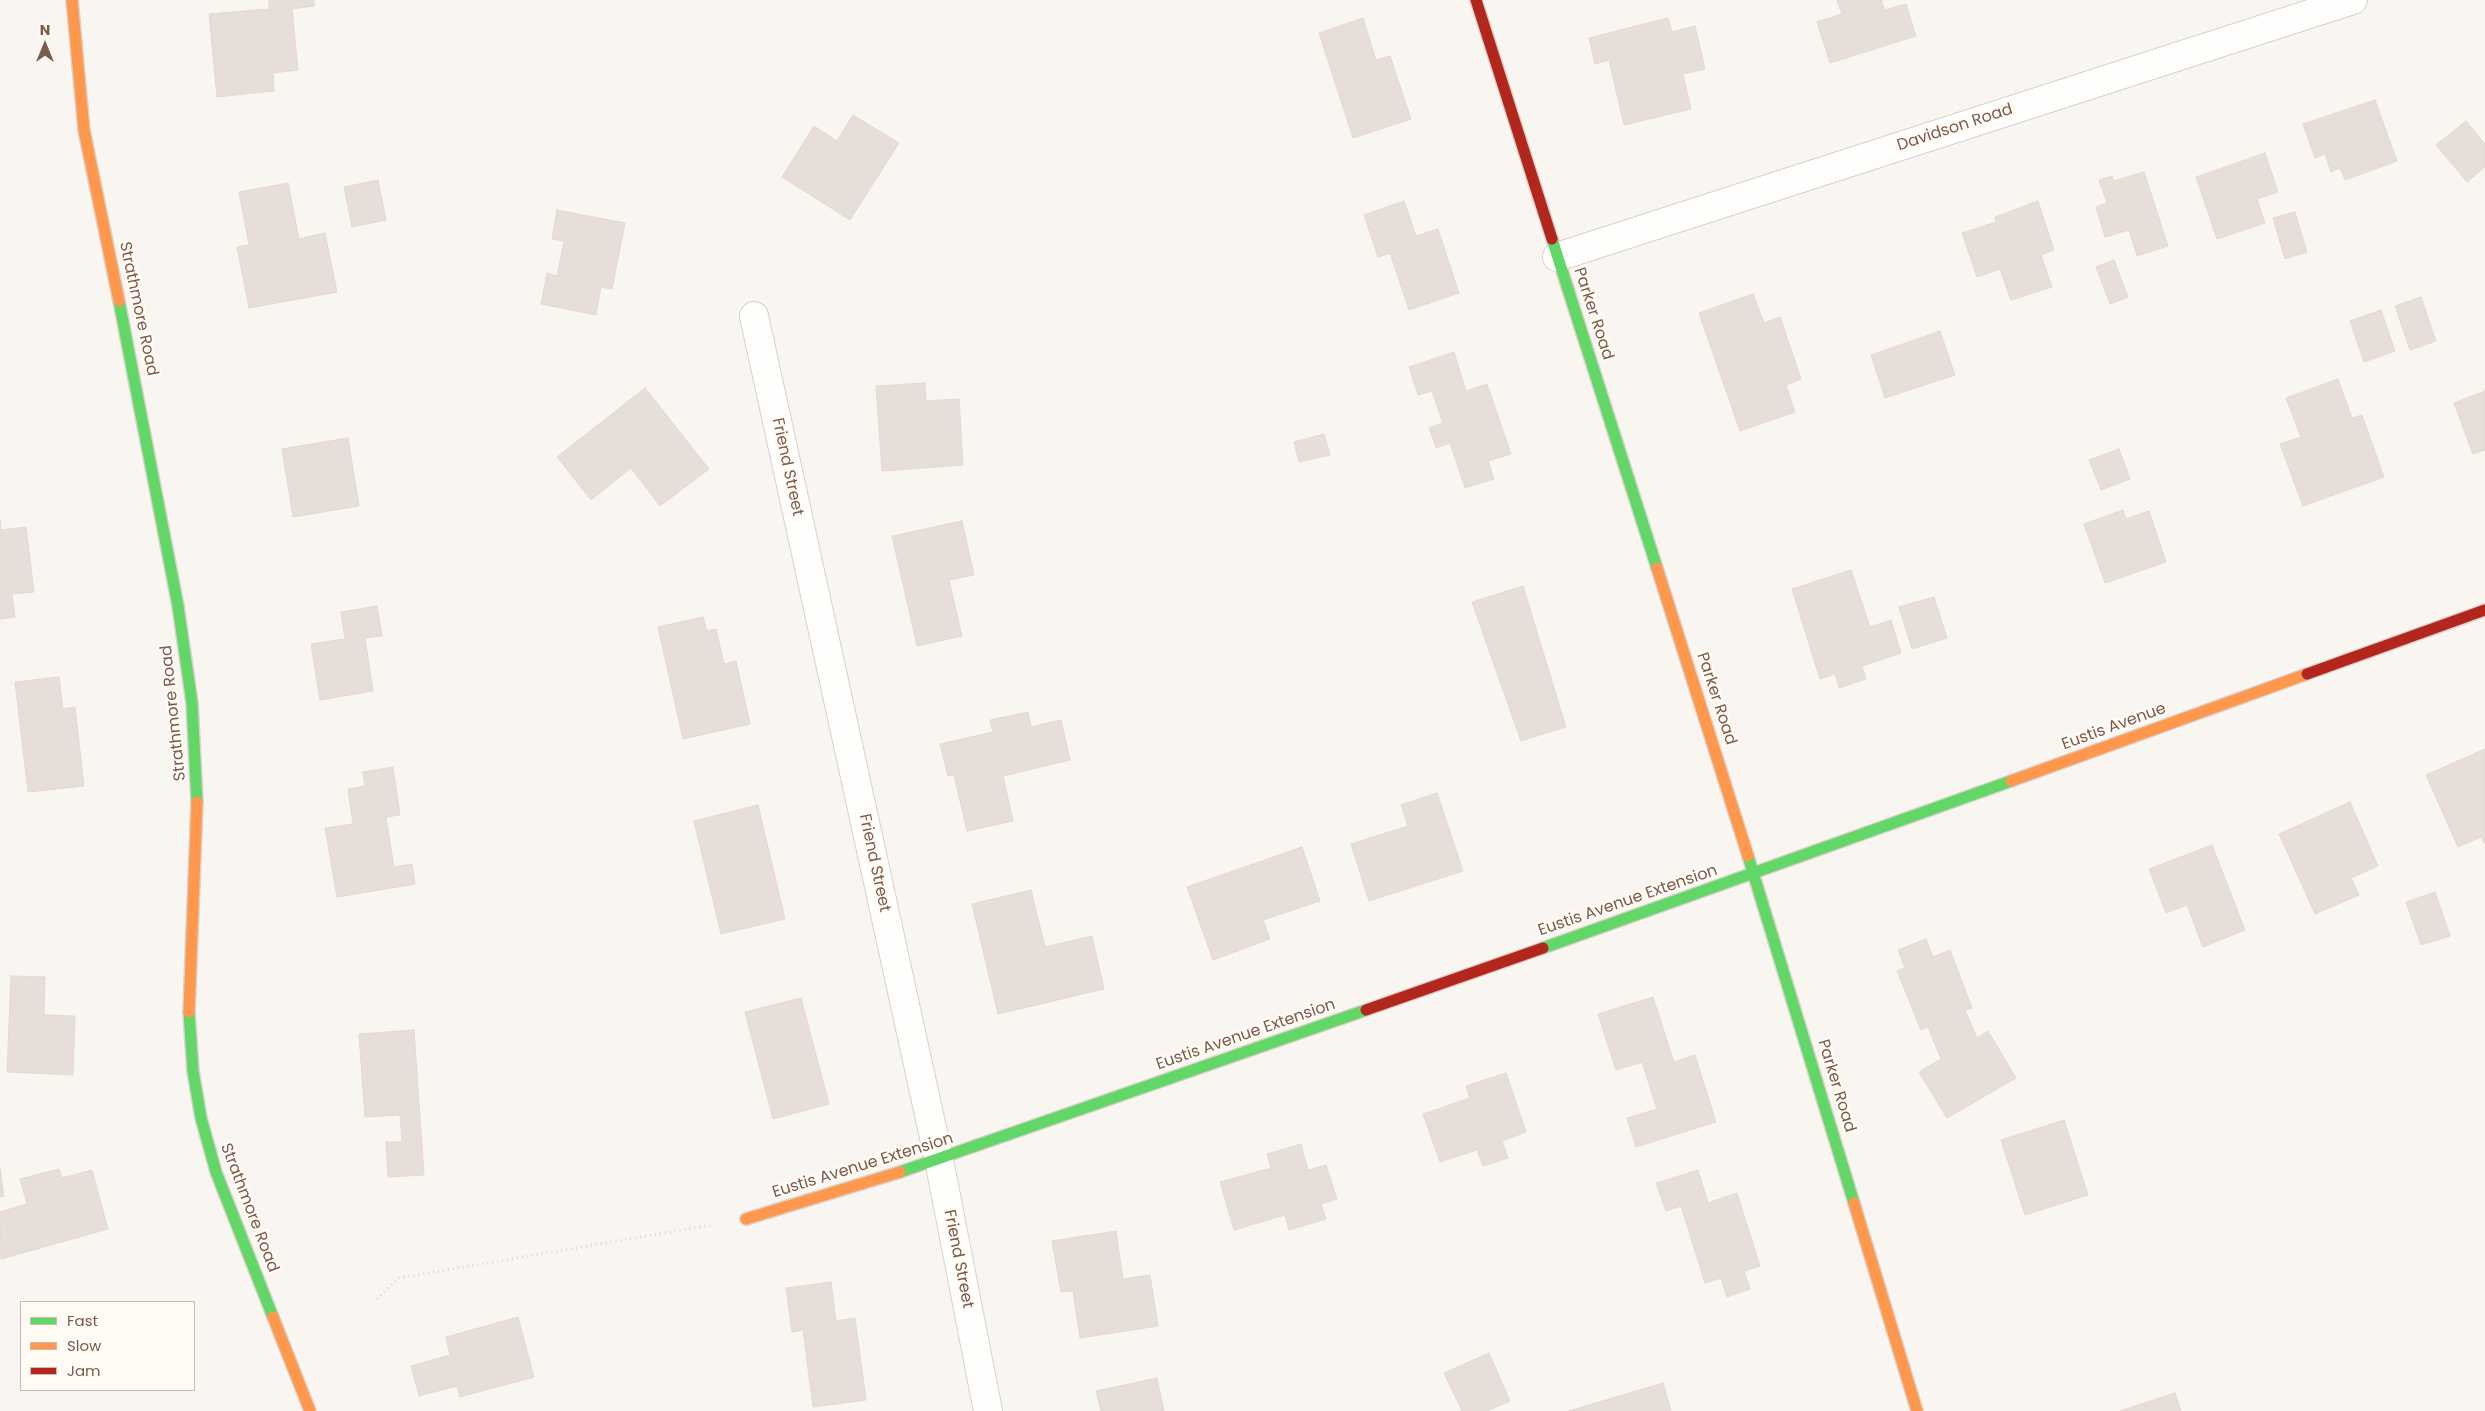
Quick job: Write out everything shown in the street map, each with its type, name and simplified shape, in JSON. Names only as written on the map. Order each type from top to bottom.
[{"type":"street","name":"Strathmore Road","points":[[72,0],[84,130],[164,530],[178,606],[192,703],[198,813],[188,1001],[193,1071],[200,1118],[216,1172],[310,1411]]},
{"type":"street","name":"Parker Road","points":[[1476,0],[1754,874],[1917,1411]]},
{"type":"street","name":"Davidson Road","points":[[1557,257],[2353,0]]},
{"type":"street","name":"Friend Street","points":[[754,316],[939,1160],[988,1411]]},
{"type":"street","name":"Eustis Avenue","points":[[1754,874],[2485,610]]},
{"type":"street","name":"Eustis Avenue Extension","points":[[746,1220],[939,1160],[1754,874]]},
{"type":"path","points":[[377,1299],[399,1278],[746,1220]]},
{"type":"building","points":[[269,0],[314,0],[314,6],[292,9],[298,70],[273,73],[274,91],[217,97],[209,14],[269,9]]},
{"type":"building","points":[[1837,0],[1883,0],[1881,1],[1885,10],[1906,4],[1916,36],[1830,63],[1817,22],[1842,14]]},
{"type":"building","points":[[1363,18],[1376,60],[1390,56],[1411,119],[1353,138],[1319,33]]},
{"type":"building","points":[[1668,18],[1672,32],[1695,26],[1705,69],[1683,74],[1691,109],[1624,125],[1609,60],[1595,64],[1589,38]]},
{"type":"building","points":[[2375,100],[2397,161],[2345,180],[2340,168],[2331,172],[2325,154],[2315,158],[2303,124]]},
{"type":"building","points":[[853,115],[899,143],[850,220],[782,177],[814,126],[837,141]]},
{"type":"building","points":[[2466,121],[2485,144],[2485,167],[2467,182],[2436,145]]},
{"type":"building","points":[[2265,153],[2278,192],[2257,199],[2265,223],[2217,239],[2196,177]]},
{"type":"building","points":[[2144,172],[2168,246],[2137,256],[2129,230],[2105,237],[2096,207],[2107,203],[2099,180],[2112,176],[2114,181]]},
{"type":"building","points":[[378,180],[386,220],[352,227],[344,187]]},
{"type":"building","points":[[288,183],[299,239],[325,233],[337,292],[249,308],[237,247],[249,245],[239,192]]},
{"type":"building","points":[[1404,201],[1416,236],[1438,229],[1459,293],[1409,310],[1390,253],[1378,257],[1364,215]]},
{"type":"building","points":[[2038,201],[2054,250],[2041,255],[2052,287],[2011,300],[2000,269],[1977,277],[1962,233],[1996,222],[1995,217]]},
{"type":"building","points":[[557,210],[625,223],[612,289],[601,287],[596,315],[541,304],[547,273],[557,276],[564,241],[552,239]]},
{"type":"building","points":[[2295,212],[2307,252],[2285,259],[2273,218]]},
{"type":"building","points":[[2114,260],[2128,297],[2110,304],[2096,267]]},
{"type":"building","points":[[1753,294],[1764,323],[1780,317],[1801,379],[1786,385],[1795,412],[1740,431],[1699,313]]},
{"type":"building","points":[[2421,297],[2436,341],[2410,350],[2395,306]]},
{"type":"building","points":[[2381,310],[2395,351],[2364,362],[2350,321]]},
{"type":"building","points":[[1940,331],[1955,375],[1885,398],[1871,355]]},
{"type":"building","points":[[1454,352],[1466,391],[1487,384],[1511,454],[1488,461],[1494,479],[1465,488],[1450,443],[1436,448],[1429,428],[1443,423],[1432,391],[1418,395],[1409,367]]},
{"type":"building","points":[[2338,379],[2352,418],[2362,415],[2384,477],[2303,506],[2280,444],[2301,437],[2286,398]]},
{"type":"building","points":[[925,383],[926,401],[959,399],[963,465],[882,471],[876,386]]},
{"type":"building","points":[[645,388],[709,469],[660,506],[631,468],[591,500],[557,457]]},
{"type":"building","points":[[2485,391],[2485,450],[2473,454],[2454,403]]},
{"type":"building","points":[[1324,434],[1330,455],[1299,462],[1294,442]]},
{"type":"building","points":[[348,438],[359,506],[293,517],[282,449]]},
{"type":"building","points":[[2119,449],[2130,479],[2101,490],[2089,460]]},
{"type":"building","points":[[2123,510],[2126,519],[2149,511],[2166,562],[2105,583],[2084,524]]},
{"type":"building","points":[[0,520],[1,530],[26,527],[34,592],[12,594],[15,617],[0,619]]},
{"type":"building","points":[[962,521],[974,575],[949,580],[962,636],[917,646],[892,536]]},
{"type":"building","points":[[1851,570],[1870,627],[1891,620],[1901,653],[1862,666],[1866,679],[1839,688],[1835,674],[1820,679],[1792,589]]},
{"type":"building","points":[[1523,586],[1566,727],[1521,741],[1472,602]]},
{"type":"building","points":[[1934,597],[1947,638],[1912,649],[1899,607]]},
{"type":"building","points":[[377,606],[382,636],[365,638],[373,691],[320,700],[311,644],[345,639],[341,612]]},
{"type":"building","points":[[703,617],[707,631],[716,629],[724,664],[736,661],[750,724],[683,739],[658,627]]},
{"type":"building","points":[[59,677],[63,709],[75,707],[84,786],[28,792],[15,682]]},
{"type":"building","points":[[1028,712],[1031,727],[1061,720],[1070,760],[1003,776],[1013,821],[967,831],[954,775],[948,776],[940,744],[993,732],[990,720]]},
{"type":"building","points":[[2485,749],[2485,844],[2481,837],[2458,847],[2426,775]]},
{"type":"building","points":[[393,767],[400,815],[386,817],[394,867],[412,864],[415,884],[337,897],[325,828],[353,824],[348,789],[365,786],[363,772]]},
{"type":"building","points":[[1437,793],[1463,871],[1369,901],[1351,844],[1408,826],[1401,805]]},
{"type":"building","points":[[2350,802],[2378,866],[2351,878],[2359,895],[2315,914],[2279,834]]},
{"type":"building","points":[[758,805],[785,919],[721,934],[694,821]]},
{"type":"building","points":[[2212,845],[2245,930],[2203,947],[2187,905],[2166,913],[2149,869]]},
{"type":"building","points":[[1302,847],[1320,901],[1263,920],[1270,939],[1213,960],[1187,887]]},
{"type":"building","points":[[1031,890],[1045,947],[1092,936],[1104,989],[998,1014],[972,904]]},
{"type":"building","points":[[2435,892],[2450,936],[2421,945],[2406,902]]},
{"type":"building","points":[[1926,939],[1933,957],[1950,950],[1972,1008],[1965,1010],[1977,1038],[1988,1031],[2016,1078],[1947,1118],[1919,1072],[1941,1059],[1928,1027],[1921,1030],[1897,971],[1905,968],[1898,950]]},
{"type":"building","points":[[11,976],[45,977],[44,1015],[75,1016],[73,1075],[7,1072]]},
{"type":"building","points":[[1653,997],[1674,1062],[1695,1055],[1716,1122],[1636,1147],[1627,1118],[1657,1109],[1642,1062],[1616,1070],[1598,1014]]},
{"type":"building","points":[[801,998],[829,1104],[773,1119],[745,1012]]},
{"type":"building","points":[[414,1030],[424,1175],[388,1177],[386,1142],[402,1142],[400,1115],[365,1117],[359,1034]]},
{"type":"building","points":[[1506,1073],[1526,1132],[1502,1141],[1508,1158],[1483,1166],[1477,1150],[1440,1162],[1423,1114],[1470,1098],[1466,1086]]},
{"type":"building","points":[[2064,1120],[2088,1195],[2025,1215],[2001,1140]]},
{"type":"building","points":[[1301,1144],[1308,1170],[1326,1165],[1337,1199],[1321,1204],[1326,1219],[1289,1230],[1285,1215],[1234,1230],[1220,1182],[1271,1168],[1267,1154]]},
{"type":"building","points":[[0,1169],[4,1196],[0,1197]]},
{"type":"building","points":[[59,1169],[62,1178],[92,1170],[108,1229],[1,1259],[0,1212],[27,1204],[20,1179]]},
{"type":"building","points":[[1698,1170],[1708,1203],[1737,1193],[1760,1266],[1744,1271],[1750,1289],[1727,1297],[1721,1278],[1705,1283],[1681,1206],[1666,1211],[1656,1183]]},
{"type":"building","points":[[1116,1231],[1123,1279],[1150,1275],[1158,1326],[1080,1338],[1073,1291],[1061,1292],[1052,1241]]},
{"type":"building","points":[[831,1282],[836,1321],[855,1318],[866,1400],[813,1407],[803,1330],[792,1332],[786,1288]]},
{"type":"building","points":[[518,1317],[534,1377],[460,1397],[457,1386],[419,1396],[411,1366],[450,1355],[446,1337]]},
{"type":"building","points":[[1489,1353],[1510,1401],[1487,1411],[1462,1411],[1444,1373]]},
{"type":"building","points":[[1157,1378],[1164,1411],[1101,1411],[1096,1391]]},
{"type":"building","points":[[1663,1383],[1671,1411],[1569,1411]]},
{"type":"building","points":[[2175,1393],[2181,1411],[2120,1411]]},
{"type":"traffic: fast","points":[[1552,239],[1657,568]]},
{"type":"traffic: fast","points":[[119,301],[178,606],[192,703],[197,802]]},
{"type":"traffic: fast","points":[[1543,948],[2011,781]]},
{"type":"traffic: fast","points":[[1748,856],[1854,1203]]},
{"type":"traffic: fast","points":[[900,1172],[1366,1010]]},
{"type":"traffic: fast","points":[[189,1012],[193,1071],[201,1118],[216,1172],[273,1317]]},
{"type":"traffic: slow","points":[[72,0],[84,130],[119,301]]},
{"type":"traffic: slow","points":[[1657,568],[1748,856]]},
{"type":"traffic: slow","points":[[2011,781],[2307,674]]},
{"type":"traffic: slow","points":[[189,1012],[197,802]]},
{"type":"traffic: slow","points":[[746,1219],[900,1172]]},
{"type":"traffic: slow","points":[[1854,1203],[1917,1411]]},
{"type":"traffic: slow","points":[[273,1317],[310,1411]]},
{"type":"traffic: jam","points":[[1476,0],[1552,239]]},
{"type":"traffic: jam","points":[[2307,674],[2485,610]]},
{"type":"traffic: jam","points":[[1366,1010],[1543,948]]}]
